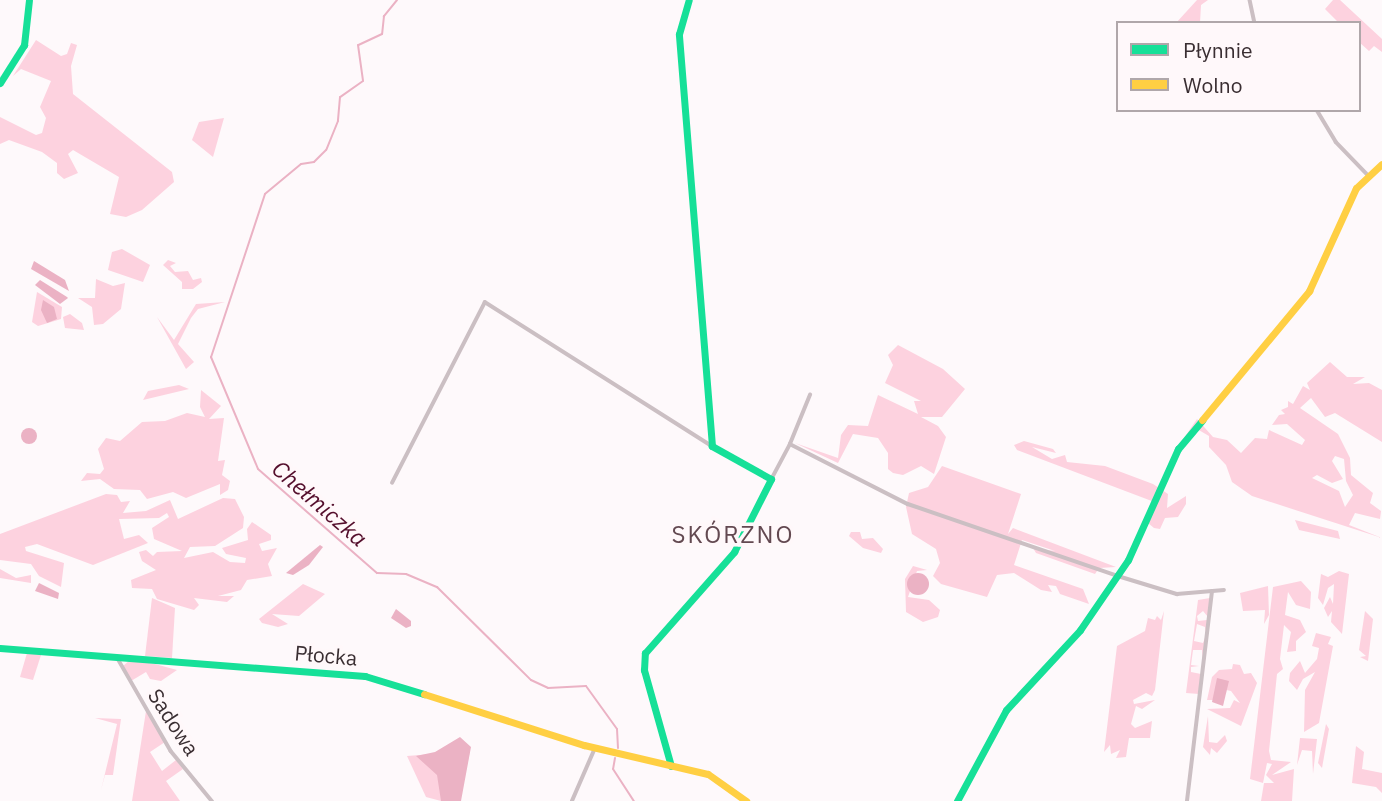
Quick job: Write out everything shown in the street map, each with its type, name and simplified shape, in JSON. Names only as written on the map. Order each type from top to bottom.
[{"type":"street","points":[[0,83],[24,45],[29,0]]},
{"type":"street","points":[[689,0],[679,34],[712,446]]},
{"type":"street","points":[[1250,0],[1255,21]]},
{"type":"street","points":[[1318,112],[1336,142],[1367,174]]},
{"type":"street","points":[[957,801],[1006,710],[1080,630],[1118,576],[1173,457],[1309,291],[1367,174],[1382,164]]},
{"type":"street","points":[[392,483],[485,302],[712,446],[771,479]]},
{"type":"street","points":[[671,766],[644,670],[645,653],[734,552],[790,444],[810,395]]},
{"type":"street","points":[[790,444],[908,504],[1118,576],[1177,594],[1224,590]]},
{"type":"street","points":[[1187,801],[1212,591]]},
{"type":"street","name":"Płocka","points":[[0,648],[365,676],[595,748],[718,778],[746,801]]},
{"type":"street","name":"Sadowa","points":[[117,657],[171,751],[212,801]]},
{"type":"street","points":[[572,801],[595,748]]},
{"type":"shaded area","points":[[1197,0],[1208,0],[1201,5],[1200,21],[1178,21]]},
{"type":"shaded area","points":[[1333,0],[1340,0],[1382,39],[1382,52],[1374,46],[1369,51],[1361,44],[1361,21],[1337,21],[1325,9]]},
{"type":"shaded area","points":[[36,40],[61,56],[67,54],[71,43],[77,45],[71,66],[73,94],[172,172],[174,182],[142,210],[126,217],[110,214],[119,177],[73,150],[68,154],[78,173],[64,179],[57,173],[57,163],[42,152],[9,140],[0,144],[0,117],[36,135],[42,133],[46,118],[40,107],[51,81],[21,69],[13,76]]},
{"type":"shaded area","points":[[224,118],[213,157],[192,140],[199,122]]},
{"type":"shaded area","points":[[122,249],[150,265],[143,282],[108,270],[112,252]]},
{"type":"shaded area","points":[[168,260],[176,263],[170,266],[175,272],[188,271],[193,280],[201,278],[202,282],[193,289],[182,289],[182,282],[163,265]]},
{"type":"shaded area","points":[[34,261],[65,280],[69,291],[31,269]]},
{"type":"shaded area","points":[[96,279],[113,286],[125,283],[121,309],[103,324],[94,325],[92,307],[78,298],[95,298]]},
{"type":"shaded area","points":[[40,280],[68,298],[60,304],[35,285]]},
{"type":"shaded area","points":[[37,292],[62,307],[61,319],[38,326],[32,322]]},
{"type":"shaded area","points":[[43,300],[54,307],[57,319],[47,323],[41,310]]},
{"type":"shaded area","points":[[225,302],[198,309],[191,318],[178,344],[194,362],[186,369],[157,317],[174,340],[196,304]]},
{"type":"shaded area","points":[[70,314],[82,323],[84,330],[65,328],[63,317]]},
{"type":"shaded area","points":[[898,345],[943,369],[965,389],[942,417],[921,417],[938,426],[946,437],[934,474],[921,466],[903,475],[893,473],[888,469],[888,453],[878,438],[853,434],[838,463],[795,443],[838,458],[841,435],[848,425],[868,426],[878,395],[918,414],[914,401],[921,401],[885,383],[893,365],[888,355]]},
{"type":"shaded area","points":[[1330,362],[1347,377],[1365,377],[1353,384],[1369,383],[1382,390],[1382,442],[1335,413],[1325,417],[1311,398],[1300,408],[1338,434],[1350,458],[1351,475],[1373,493],[1370,503],[1381,511],[1380,519],[1355,513],[1349,525],[1382,538],[1252,496],[1232,482],[1226,465],[1209,447],[1209,436],[1197,429],[1184,438],[1197,419],[1213,437],[1227,440],[1241,453],[1255,438],[1267,439],[1269,430],[1302,445],[1305,440],[1287,424],[1272,425],[1279,415],[1285,414],[1281,410],[1288,407],[1288,401],[1293,404],[1303,386],[1310,390],[1307,383]],"holes":[[[1335,456],[1344,459],[1346,481],[1353,495],[1345,507],[1339,491],[1312,478],[1317,475],[1332,483],[1343,479],[1332,461]]]},
{"type":"shaded area","points":[[179,385],[189,389],[143,400],[148,391]]},
{"type":"shaded area","points":[[201,390],[221,406],[209,419],[224,418],[218,461],[225,460],[222,475],[230,481],[228,490],[220,495],[220,484],[186,498],[173,492],[147,499],[140,490],[114,489],[100,479],[81,481],[87,473],[100,474],[104,469],[98,449],[106,438],[120,441],[142,422],[165,421],[187,413],[205,417],[200,407]]},
{"type":"shaded area","points":[[26,428],[32,428],[37,436],[35,442],[26,444],[21,439],[21,433]]},
{"type":"shaded area","points":[[1024,441],[1053,449],[1056,453],[1032,447],[1052,459],[1065,455],[1067,462],[1105,466],[1153,484],[1168,494],[1167,508],[1186,496],[1186,504],[1178,517],[1165,518],[1160,529],[1154,528],[1148,523],[1157,503],[1017,450],[1014,445]]},
{"type":"shaded area","points":[[942,466],[1021,494],[1008,534],[1013,528],[1116,567],[1099,568],[1095,574],[1036,553],[1033,548],[1055,551],[1022,540],[1014,565],[1083,589],[1089,604],[1060,594],[1056,586],[1048,585],[1052,592],[1041,590],[1014,573],[997,575],[987,597],[941,584],[933,576],[940,563],[936,549],[912,534],[906,507],[909,493],[928,487]]},
{"type":"shaded area","points":[[106,494],[117,495],[121,502],[130,501],[123,513],[146,511],[170,500],[178,519],[223,498],[235,499],[244,517],[243,528],[215,546],[190,547],[184,558],[213,552],[230,562],[245,563],[246,558],[226,554],[222,548],[248,540],[247,529],[252,522],[271,535],[271,540],[259,544],[262,551],[277,548],[268,564],[272,576],[247,580],[241,590],[218,596],[234,596],[227,602],[194,598],[199,605],[194,610],[157,599],[152,589],[132,588],[131,580],[156,570],[142,561],[139,552],[146,550],[153,556],[157,552],[182,551],[154,539],[152,528],[169,517],[167,513],[159,518],[119,519],[124,539],[139,535],[148,543],[93,565],[37,544],[25,547],[26,551],[64,563],[61,587],[39,576],[31,564],[0,560],[0,534]]},
{"type":"shaded area","points":[[1295,520],[1338,531],[1340,539],[1299,530]]},
{"type":"shaded area","points":[[851,532],[860,532],[862,539],[873,538],[883,549],[881,553],[863,548],[849,536]]},
{"type":"shaded area","points":[[320,545],[323,547],[309,565],[293,575],[286,573]]},
{"type":"shaded area","points":[[913,566],[927,570],[917,571],[908,597],[929,600],[940,610],[938,617],[923,622],[906,612],[905,579]]},
{"type":"shaded area","points":[[0,569],[16,578],[31,575],[31,583],[0,578]]},
{"type":"shaded area","points":[[1339,571],[1349,574],[1342,634],[1331,622],[1332,611],[1328,617],[1324,608],[1330,597],[1333,604],[1334,584],[1328,588],[1323,605],[1318,598],[1321,574],[1328,577]]},
{"type":"shaded area","points":[[918,573],[926,576],[929,584],[926,592],[918,595],[910,592],[907,584],[910,576]]},
{"type":"shaded area","points":[[1301,581],[1311,592],[1310,609],[1296,605],[1288,592],[1285,615],[1300,620],[1306,632],[1296,641],[1296,651],[1287,652],[1291,632],[1284,625],[1280,659],[1283,669],[1277,674],[1269,751],[1271,760],[1291,762],[1272,775],[1294,769],[1292,801],[1261,801],[1264,783],[1274,783],[1266,775],[1272,764],[1267,763],[1263,783],[1250,779],[1273,587]]},
{"type":"shaded area","points":[[39,583],[59,593],[58,599],[35,591]]},
{"type":"shaded area","points":[[303,584],[325,594],[299,616],[272,614],[288,624],[278,627],[262,623],[259,619]]},
{"type":"shaded area","points":[[1268,586],[1269,615],[1264,624],[1265,610],[1243,611],[1240,593]]},
{"type":"shaded area","points":[[152,598],[175,608],[172,658],[145,656]]},
{"type":"shaded area","points":[[1210,598],[1208,617],[1203,611],[1197,616],[1198,621],[1207,620],[1206,634],[1205,627],[1197,624],[1194,641],[1203,643],[1206,635],[1203,662],[1202,650],[1193,650],[1191,665],[1199,666],[1191,667],[1191,672],[1201,674],[1199,694],[1186,693],[1198,600]]},
{"type":"shaded area","points":[[396,609],[411,621],[411,626],[406,628],[391,618]]},
{"type":"shaded area","points":[[1164,611],[1155,690],[1152,696],[1146,693],[1133,700],[1134,704],[1155,700],[1142,709],[1136,706],[1131,724],[1135,728],[1152,721],[1150,738],[1129,738],[1126,757],[1116,758],[1120,750],[1111,754],[1110,745],[1104,752],[1117,646],[1145,631],[1148,618],[1155,620],[1157,616],[1161,620]]},
{"type":"shaded area","points":[[1365,611],[1373,619],[1368,661],[1360,657],[1366,656],[1359,650]]},
{"type":"shaded area","points":[[1316,633],[1331,637],[1328,644],[1333,646],[1319,723],[1304,732],[1305,690],[1315,672],[1303,679],[1297,690],[1289,681],[1290,673],[1300,661],[1305,673],[1317,659],[1319,648],[1312,646]]},
{"type":"shaded area","points":[[27,653],[41,655],[33,680],[20,677]]},
{"type":"shaded area","points":[[130,660],[177,670],[161,681],[150,679],[146,672],[131,681],[123,666]]},
{"type":"shaded area","points":[[1233,664],[1240,665],[1244,674],[1251,673],[1257,683],[1241,726],[1207,709],[1230,708],[1234,700],[1240,703],[1231,691],[1217,688],[1215,700],[1207,700],[1212,677],[1219,670],[1232,669]]},
{"type":"shaded area","points":[[1217,678],[1229,681],[1223,706],[1212,702]]},
{"type":"shaded area","points":[[146,711],[165,742],[150,752],[162,771],[176,760],[183,769],[166,781],[180,801],[132,801]]},
{"type":"shaded area","points":[[1208,716],[1209,742],[1217,743],[1225,735],[1227,741],[1217,753],[1211,748],[1210,755],[1203,747]]},
{"type":"shaded area","points":[[95,718],[121,719],[113,775],[105,775],[101,790],[117,724]]},
{"type":"shaded area","points":[[1326,724],[1329,729],[1322,768],[1318,763]]},
{"type":"shaded area","points":[[460,737],[471,747],[461,801],[441,801],[437,775],[416,756],[435,752]]},
{"type":"shaded area","points":[[1300,738],[1317,739],[1313,774],[1312,751],[1302,750],[1297,765]]},
{"type":"shaded area","points":[[1356,746],[1364,752],[1362,769],[1382,773],[1382,793],[1376,787],[1352,783]]},
{"type":"shaded area","points":[[470,751],[461,794],[441,801],[426,797],[407,756]]},
{"type":"waterway","name":"Chełmiczka","points":[[397,0],[384,16],[382,34],[358,45],[363,81],[340,97],[338,121],[326,150],[314,162],[301,164],[265,194],[211,357],[258,469],[377,573],[406,574],[437,587],[531,680],[548,688],[586,686],[617,729],[618,748]]},
{"type":"waterway","name":"Chełmiczka","points":[[615,758],[613,769],[634,801]]},
{"type":"traffic: fast","points":[[0,83],[24,45],[29,0]]},
{"type":"traffic: fast","points":[[671,766],[644,670],[645,653],[734,552],[771,479],[712,446],[679,34],[689,0]]},
{"type":"traffic: fast","points":[[957,801],[1006,710],[1080,630],[1128,560],[1178,449],[1202,420]]},
{"type":"traffic: fast","points":[[0,648],[365,676],[424,694]]},
{"type":"traffic: slow","points":[[1202,420],[1309,291],[1356,188],[1382,164]]},
{"type":"traffic: slow","points":[[424,694],[584,745],[708,774],[746,801]]},
{"type":"district","name":"SKÓRZNO","points":[[733,535]]}]
